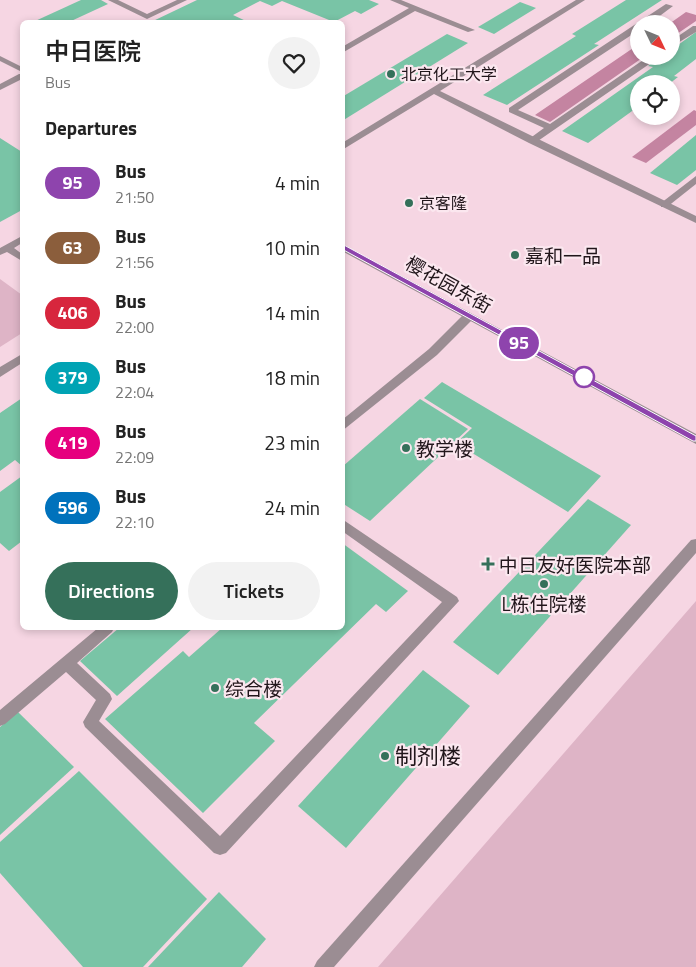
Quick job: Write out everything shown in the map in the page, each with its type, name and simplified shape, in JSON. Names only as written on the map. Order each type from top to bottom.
[{"type":"street","points":[[112,0],[148,17],[183,0]]},
{"type":"street","points":[[394,0],[471,30]]},
{"type":"street","points":[[345,145],[581,0]]},
{"type":"street","points":[[656,15],[669,6]]},
{"type":"street","points":[[345,49],[415,8]]},
{"type":"street","points":[[680,39],[696,28]]},
{"type":"street","points":[[552,128],[512,110],[630,32]]},
{"type":"street","points":[[0,58],[20,69]]},
{"type":"street","points":[[532,142],[642,65]]},
{"type":"street","points":[[0,87],[20,77]]},
{"type":"street","points":[[434,90],[532,142],[696,220]]},
{"type":"street","points":[[664,205],[696,179]]},
{"type":"street","points":[[4,250],[20,239]]},
{"type":"street","name":"樱花园东街","points":[[345,249],[696,439]]},
{"type":"street","points":[[4,250],[20,257]]},
{"type":"street","points":[[345,425],[433,352],[469,316]]},
{"type":"street","points":[[0,373],[20,359]]},
{"type":"street","points":[[66,663],[105,699],[90,722],[220,846],[452,601],[345,526]]},
{"type":"street","points":[[322,967],[696,544]]},
{"type":"street","points":[[0,720],[105,630]]},
{"type":"shaded area","points":[[686,12],[696,15],[696,21],[680,32],[680,16]]},
{"type":"shaded area","points":[[630,50],[630,65],[632,65],[550,122],[535,115]]},
{"type":"shaded area","points":[[694,110],[696,111],[696,125],[646,163],[632,157],[674,125],[680,125],[680,121]]},
{"type":"shaded area","points":[[0,279],[20,294],[20,334],[0,347]]},
{"type":"shaded area","points":[[696,601],[696,967],[378,967]]},
{"type":"building","points":[[81,0],[101,0],[108,4],[73,20],[37,20]]},
{"type":"building","points":[[197,0],[369,0],[379,4],[361,14],[355,11],[338,20],[329,20],[282,1],[272,6],[260,1],[233,15],[244,20],[155,20]]},
{"type":"building","points":[[626,0],[662,0],[639,15],[630,15],[630,21],[594,44],[599,45],[507,105],[483,95],[576,36],[572,34]]},
{"type":"building","points":[[520,2],[536,8],[494,34],[478,27]]},
{"type":"building","points":[[696,32],[696,59],[675,75],[642,75],[653,67],[648,66],[649,65],[680,65],[680,44]]},
{"type":"building","points":[[447,34],[468,43],[345,119],[345,95]]},
{"type":"building","points":[[630,83],[630,113],[588,143],[562,131]]},
{"type":"building","points":[[696,135],[696,170],[677,185],[650,173]]},
{"type":"building","points":[[0,138],[20,151],[20,211],[0,222]]},
{"type":"building","points":[[442,382],[601,476],[568,512],[456,443],[472,428],[424,398]]},
{"type":"building","points":[[20,399],[20,464],[15,460],[0,471],[0,413]]},
{"type":"building","name":"教学楼","points":[[420,399],[468,429],[370,521],[345,505],[345,464]]},
{"type":"building","points":[[20,477],[20,543],[9,551],[0,543],[0,492]]},
{"type":"building","name":"L栋住院楼","points":[[588,499],[631,525],[498,675],[453,642]]},
{"type":"building","name":"综合楼","points":[[345,545],[408,591],[386,612],[376,604],[254,723],[275,741],[203,813],[105,719],[183,651],[189,657],[220,630],[345,630]]},
{"type":"building","points":[[117,630],[191,630],[117,696],[80,661]]},
{"type":"building","name":"制剂楼","points":[[423,670],[470,706],[346,848],[298,806]]},
{"type":"building","points":[[18,712],[74,767],[0,835],[0,727]]},
{"type":"building","points":[[79,771],[207,899],[143,967],[83,967],[0,873],[0,842]]},
{"type":"building","points":[[219,892],[266,939],[242,967],[148,967]]},
{"type":"bus line","name":"95","points":[[345,249],[696,439]]},
{"type":"place","name":"北京化工大学","points":[[391,74]]},
{"type":"place","name":"京客隆","points":[[409,203]]},
{"type":"place","name":"嘉和一品","points":[[515,255]]},
{"type":"place","name":"教学楼","points":[[406,448]]},
{"type":"place","name":"中日友好医院本部","points":[[488,564]]},
{"type":"place","name":"L栋住院楼","points":[[544,584]]},
{"type":"place","name":"综合楼","points":[[215,688]]},
{"type":"place","name":"制剂楼","points":[[385,756]]}]
